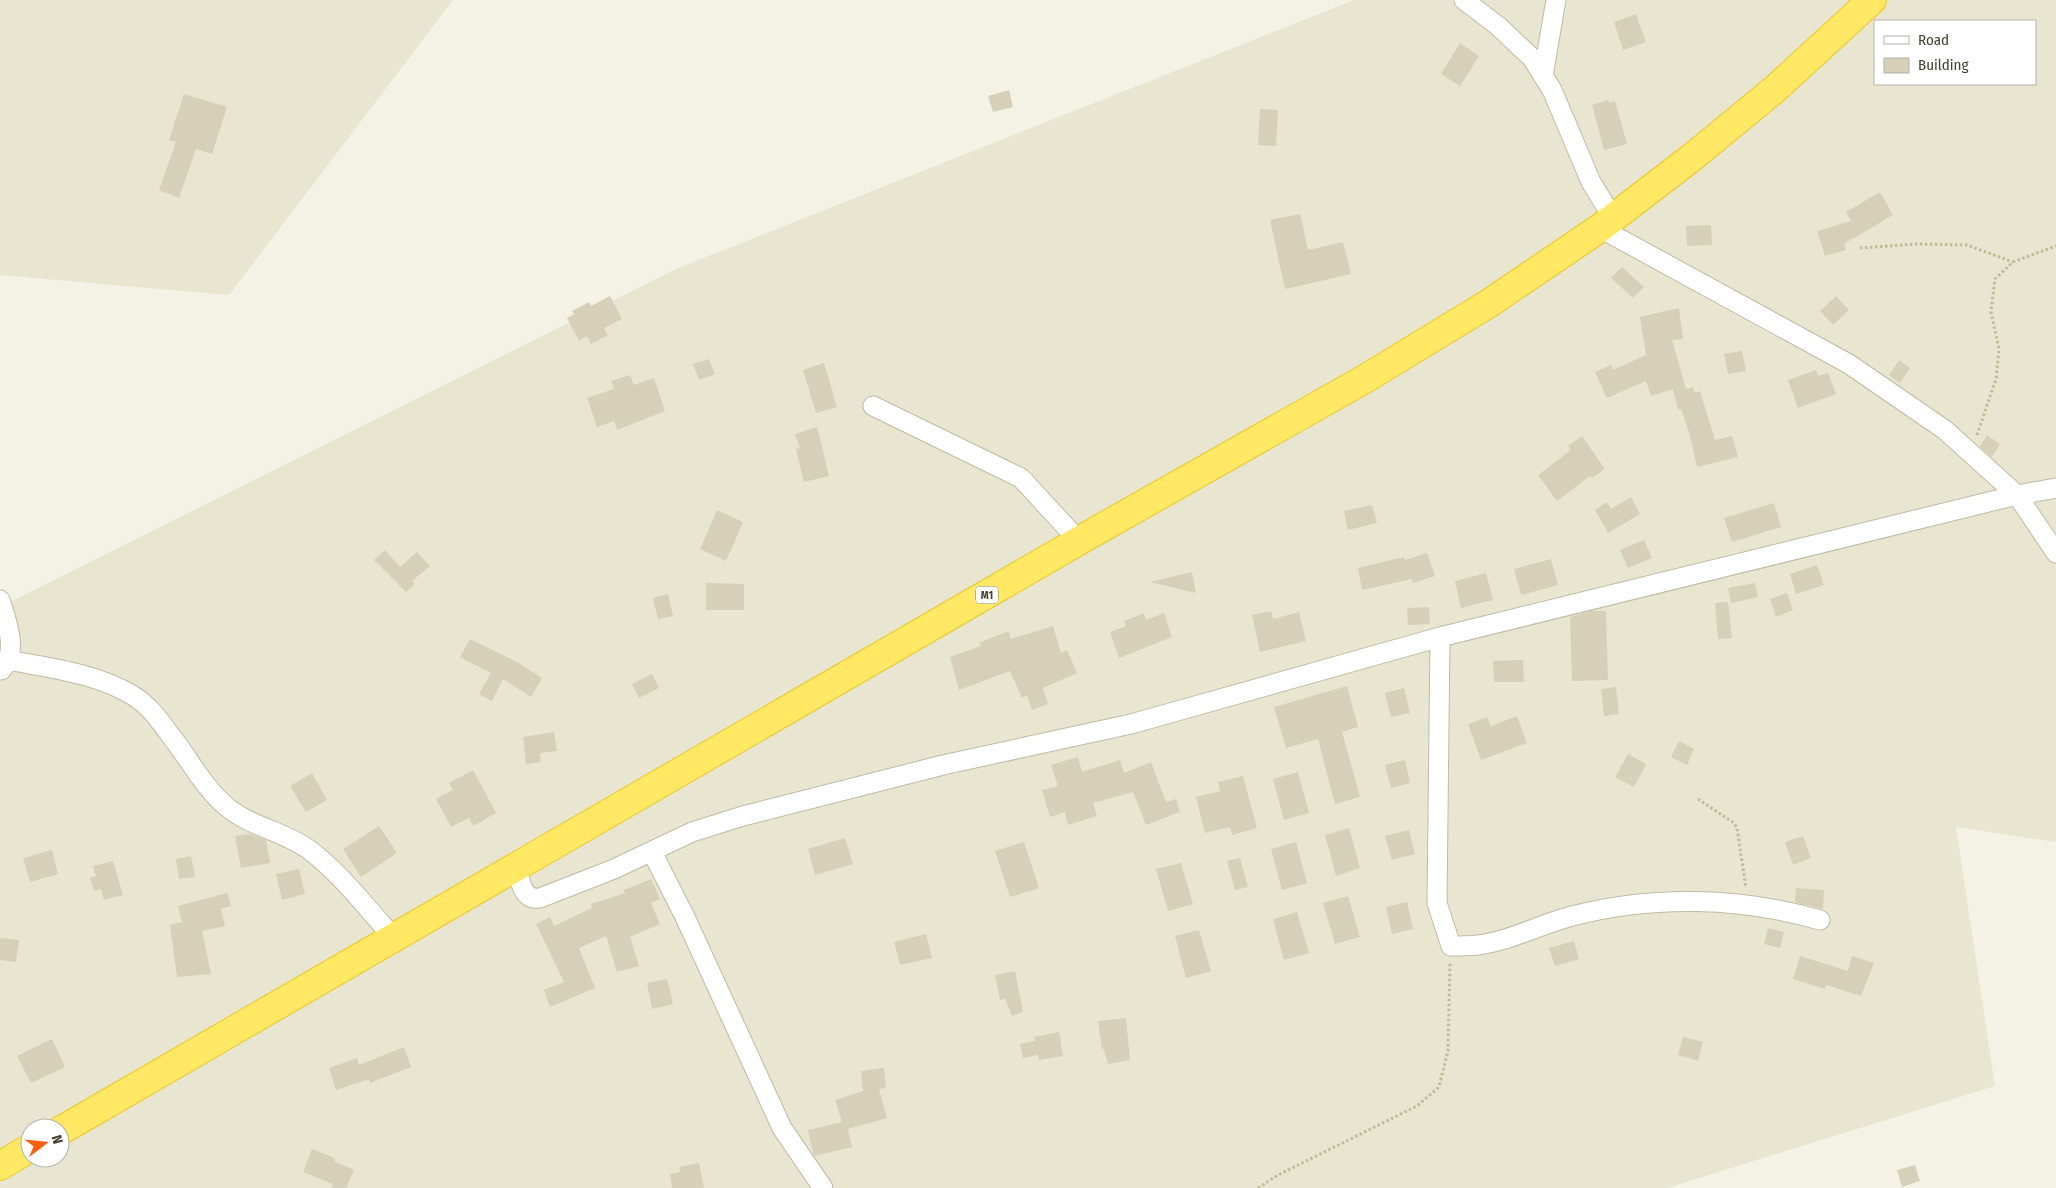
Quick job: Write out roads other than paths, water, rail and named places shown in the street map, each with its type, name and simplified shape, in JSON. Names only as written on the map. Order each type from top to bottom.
[{"type":"highway","name":"M1","points":[[70,1125],[395,939],[1080,540],[1364,380],[1488,304],[1606,223],[1775,89],[1872,0]]},
{"type":"highway","points":[[0,1166],[20,1154]]},
{"type":"street","points":[[1464,0],[1498,26],[1532,58],[1552,90],[1592,182],[1606,223],[1848,364],[1945,430],[1971,452],[1989,472],[2017,495],[2056,553]]},
{"type":"street","points":[[1543,76],[1556,0]]},
{"type":"street","points":[[873,406],[1021,478],[1080,540]]},
{"type":"street","points":[[516,868],[526,895],[530,898],[538,899],[652,852],[692,832],[743,816],[943,765],[1131,724],[1440,637],[2017,495],[2056,488]]},
{"type":"street","points":[[0,600],[10,647],[4,665],[90,678],[133,695],[159,720],[202,781],[220,801],[236,814],[286,836],[308,849],[328,866],[395,939]]},
{"type":"street","points":[[1440,637],[1437,903],[1451,946],[1478,945],[1571,916],[1609,908],[1659,902],[1748,904],[1784,910],[1820,920]]},
{"type":"street","points":[[652,852],[686,917],[782,1128],[823,1188]]}]
